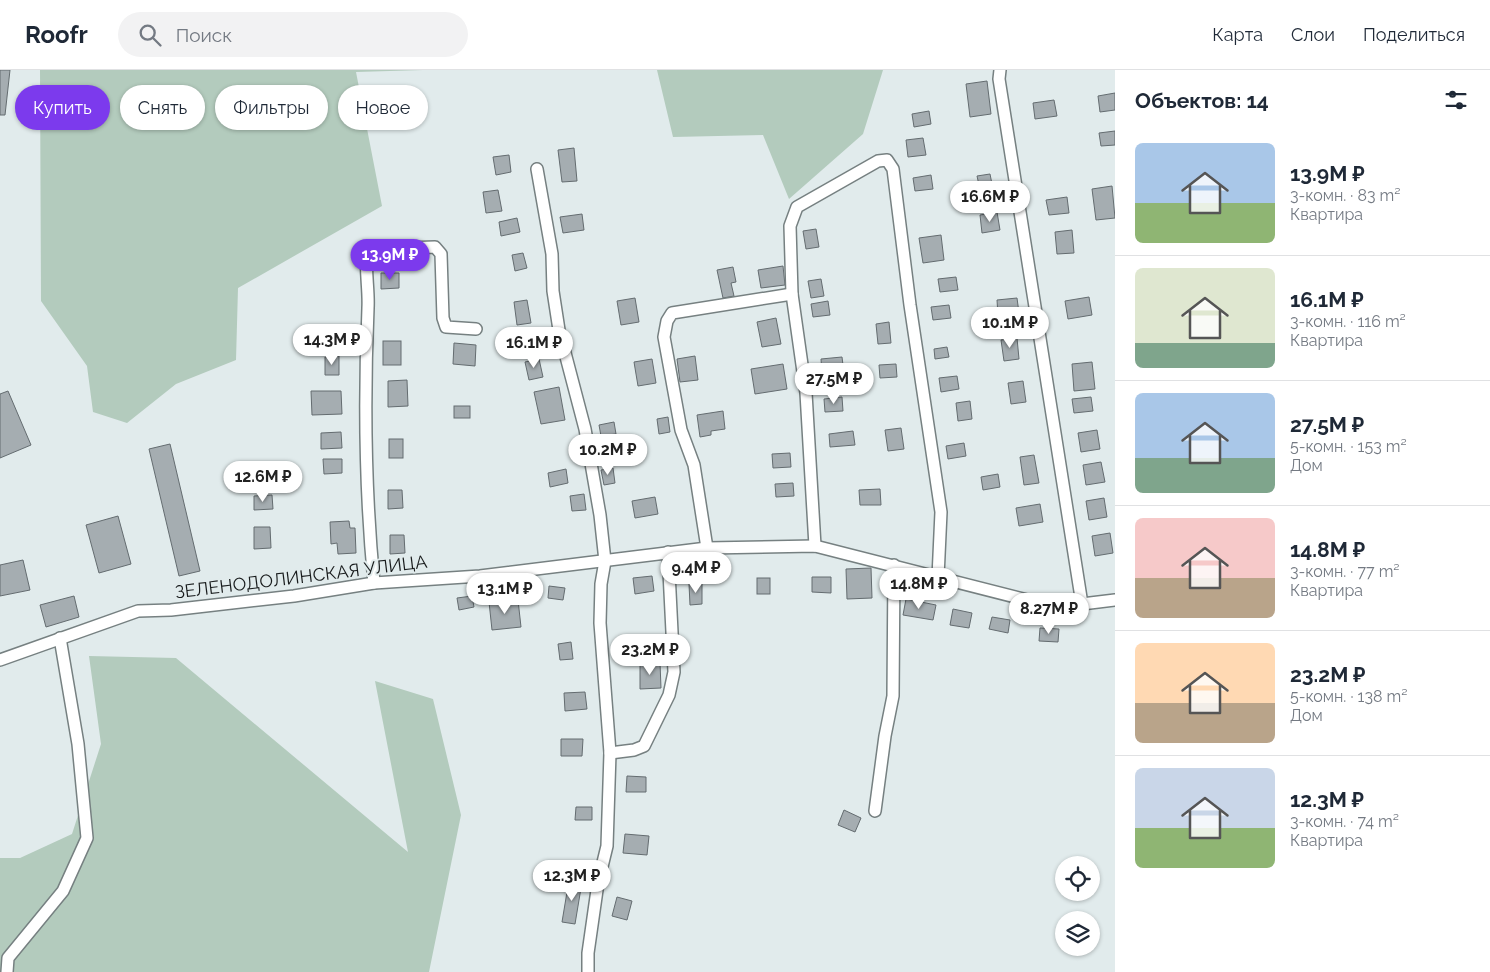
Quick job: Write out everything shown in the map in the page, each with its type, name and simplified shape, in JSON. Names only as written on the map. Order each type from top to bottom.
[{"type":"street","points":[[1000,70],[1000,89],[1082,604]]},
{"type":"street","points":[[815,546],[806,393],[792,294],[790,226],[796,207],[878,161],[887,160],[893,169],[910,305],[941,512],[938,577]]},
{"type":"street","points":[[537,169],[552,254],[553,291],[559,330],[585,429],[600,515],[605,560],[601,584],[600,623],[610,752],[607,846],[598,883],[588,953],[588,972]]},
{"type":"street","points":[[374,582],[367,510],[364,377],[368,305],[367,254],[375,249],[435,247],[441,254],[443,318],[446,327],[476,329]]},
{"type":"street","points":[[707,548],[694,465],[681,430],[664,337],[667,321],[672,314],[792,294]]},
{"type":"street","name":"ЗЕЛЕНОДОЛИНСКАЯ УЛИЦА","points":[[0,660],[138,611],[171,610],[294,596],[374,582],[480,576],[707,548],[815,546],[1039,603],[1082,604],[1115,600]]},
{"type":"street","points":[[610,752],[634,750],[644,746],[669,695],[674,672],[668,552]]},
{"type":"street","points":[[875,811],[884,736],[893,696],[894,565]]},
{"type":"street","points":[[7,972],[8,958],[63,891],[87,838],[78,744],[60,638]]},
{"type":"green space","points":[[40,70],[423,70],[356,72],[359,85],[338,85],[338,130],[367,130],[382,206],[238,288],[236,360],[176,384],[127,423],[93,412],[87,366],[41,301],[40,130],[110,130],[110,85],[40,85]]},
{"type":"green space","points":[[657,70],[883,70],[863,134],[789,199],[763,135],[673,137]]},
{"type":"green space","points":[[89,656],[176,658],[408,852],[375,681],[433,699],[461,815],[429,972],[0,972],[0,858],[20,858],[72,834],[101,744]]},
{"type":"building","points":[[0,70],[10,70],[5,115],[0,115]]},
{"type":"building","points":[[987,81],[991,114],[970,117],[966,84]]},
{"type":"building","points":[[1115,93],[1115,110],[1100,112],[1098,96]]},
{"type":"building","points":[[1054,100],[1057,116],[1035,119],[1033,103]]},
{"type":"building","points":[[929,111],[931,124],[914,127],[912,114]]},
{"type":"building","points":[[1115,131],[1115,145],[1101,146],[1099,133]]},
{"type":"building","points":[[923,138],[926,155],[908,157],[906,140]]},
{"type":"building","points":[[574,148],[577,181],[562,182],[558,150]]},
{"type":"building","points":[[509,155],[511,172],[496,175],[493,157]]},
{"type":"building","points":[[990,174],[992,184],[979,185],[977,176]]},
{"type":"building","points":[[931,175],[933,189],[915,191],[913,178]]},
{"type":"building","points":[[1112,186],[1115,218],[1096,220],[1092,189]]},
{"type":"building","points":[[498,190],[502,211],[486,213],[483,192]]},
{"type":"building","points":[[1067,197],[1069,213],[1049,215],[1046,200]]},
{"type":"building","points":[[997,212],[1000,230],[982,233],[980,215]]},
{"type":"building","points":[[582,214],[584,230],[563,233],[560,217]]},
{"type":"building","points":[[517,218],[520,232],[501,236],[499,222]]},
{"type":"building","points":[[816,229],[819,247],[806,249],[803,231]]},
{"type":"building","points":[[1072,230],[1074,253],[1057,254],[1055,232]]},
{"type":"building","points":[[941,235],[944,260],[923,263],[919,238]]},
{"type":"building","points":[[523,253],[527,268],[515,271],[512,255]]},
{"type":"building","points":[[783,266],[785,285],[761,288],[758,270]]},
{"type":"building","points":[[733,267],[736,282],[731,283],[734,296],[723,298],[717,270]]},
{"type":"building","points":[[381,273],[399,273],[399,288],[381,289]]},
{"type":"building","points":[[956,277],[958,290],[940,292],[938,279]]},
{"type":"building","points":[[821,279],[824,296],[811,298],[808,281]]},
{"type":"building","points":[[1089,297],[1092,315],[1068,319],[1065,301]]},
{"type":"building","points":[[635,298],[639,322],[621,325],[617,301]]},
{"type":"building","points":[[1017,298],[1019,313],[998,316],[997,300]]},
{"type":"building","points":[[527,300],[531,323],[517,325],[514,302]]},
{"type":"building","points":[[828,301],[830,315],[813,317],[811,304]]},
{"type":"building","points":[[949,305],[951,318],[933,320],[931,307]]},
{"type":"building","points":[[776,318],[781,344],[762,347],[757,322]]},
{"type":"building","points":[[889,322],[891,343],[878,344],[876,324]]},
{"type":"building","points":[[329,326],[341,326],[341,341],[329,341]]},
{"type":"building","points":[[1017,338],[1019,359],[1004,361],[1001,340]]},
{"type":"building","points":[[383,341],[401,341],[401,365],[383,365]]},
{"type":"building","points":[[454,343],[476,345],[475,366],[453,364]]},
{"type":"building","points":[[947,347],[949,357],[935,359],[934,349]]},
{"type":"building","points":[[339,356],[339,375],[325,375],[325,357]]},
{"type":"building","points":[[695,356],[698,380],[680,382],[677,359]]},
{"type":"building","points":[[842,357],[844,373],[822,375],[821,359]]},
{"type":"building","points":[[539,359],[543,377],[529,380],[525,362]]},
{"type":"building","points":[[652,359],[656,383],[638,386],[634,362]]},
{"type":"building","points":[[1092,362],[1095,389],[1074,391],[1072,364]]},
{"type":"building","points":[[783,364],[787,389],[755,394],[751,369]]},
{"type":"building","points":[[896,364],[897,377],[880,378],[879,365]]},
{"type":"building","points":[[957,376],[959,389],[941,392],[939,378]]},
{"type":"building","points":[[407,380],[408,406],[388,407],[388,381]]},
{"type":"building","points":[[1023,381],[1026,402],[1011,404],[1008,383]]},
{"type":"building","points":[[559,387],[565,420],[541,424],[534,392]]},
{"type":"building","points":[[8,391],[31,445],[0,458],[0,394]]},
{"type":"building","points":[[311,391],[341,391],[342,414],[312,415]]},
{"type":"building","points":[[842,397],[843,411],[825,412],[824,399]]},
{"type":"building","points":[[1091,397],[1093,411],[1074,413],[1072,399]]},
{"type":"building","points":[[970,401],[972,419],[958,421],[956,403]]},
{"type":"building","points":[[454,406],[470,406],[470,418],[454,418]]},
{"type":"building","points":[[723,411],[725,429],[711,431],[711,435],[700,437],[697,415]]},
{"type":"building","points":[[668,417],[670,432],[659,434],[657,419]]},
{"type":"building","points":[[614,422],[616,434],[601,436],[599,425]]},
{"type":"building","points":[[901,428],[904,449],[888,451],[885,430]]},
{"type":"building","points":[[1097,430],[1100,449],[1081,452],[1078,433]]},
{"type":"building","points":[[853,431],[855,445],[830,447],[829,434]]},
{"type":"building","points":[[341,432],[342,448],[321,449],[321,433]]},
{"type":"building","points":[[389,439],[403,439],[403,458],[389,458]]},
{"type":"building","points":[[964,443],[966,456],[948,459],[946,446]]},
{"type":"building","points":[[170,444],[200,571],[179,576],[149,449]]},
{"type":"building","points":[[790,453],[791,467],[773,468],[772,454]]},
{"type":"building","points":[[1034,455],[1039,483],[1024,485],[1020,457]]},
{"type":"building","points":[[323,459],[342,459],[342,473],[324,474]]},
{"type":"building","points":[[258,462],[277,462],[278,476],[259,476]]},
{"type":"building","points":[[1101,462],[1105,482],[1086,485],[1083,465]]},
{"type":"building","points":[[613,468],[615,483],[604,485],[601,470]]},
{"type":"building","points":[[566,469],[568,483],[550,487],[548,473]]},
{"type":"building","points":[[998,474],[1000,487],[983,490],[981,477]]},
{"type":"building","points":[[793,483],[794,496],[776,497],[775,484]]},
{"type":"building","points":[[880,489],[881,505],[860,505],[859,490]]},
{"type":"building","points":[[388,490],[402,490],[403,508],[388,509]]},
{"type":"building","points":[[584,494],[586,510],[572,511],[570,496]]},
{"type":"building","points":[[272,495],[273,509],[254,510],[254,496]]},
{"type":"building","points":[[655,497],[658,514],[635,518],[632,501]]},
{"type":"building","points":[[1104,498],[1107,517],[1089,520],[1086,501]]},
{"type":"building","points":[[1040,504],[1043,522],[1019,526],[1016,508]]},
{"type":"building","points":[[118,516],[131,564],[99,573],[86,525]]},
{"type":"building","points":[[349,521],[350,528],[355,528],[356,553],[338,554],[337,543],[331,544],[330,522]]},
{"type":"building","points":[[254,527],[270,527],[271,548],[254,549]]},
{"type":"building","points":[[1110,533],[1113,553],[1095,556],[1092,536]]},
{"type":"building","points":[[390,535],[404,535],[405,553],[390,554]]},
{"type":"building","points":[[23,560],[30,590],[0,596],[0,565]]},
{"type":"building","points":[[871,568],[872,598],[847,599],[846,569]]},
{"type":"building","points":[[652,576],[654,591],[635,594],[633,578]]},
{"type":"building","points":[[812,577],[831,577],[831,593],[812,592]]},
{"type":"building","points":[[757,578],[770,578],[770,594],[757,594]]},
{"type":"building","points":[[702,583],[702,604],[690,605],[689,584]]},
{"type":"building","points":[[549,586],[565,588],[563,600],[548,598]]},
{"type":"building","points":[[74,596],[79,617],[46,627],[40,605]]},
{"type":"building","points":[[472,596],[474,607],[459,610],[457,598]]},
{"type":"building","points":[[906,599],[936,605],[933,620],[903,615]]},
{"type":"building","points":[[518,600],[521,627],[492,630],[489,602]]},
{"type":"building","points":[[953,609],[972,613],[969,628],[950,625]]},
{"type":"building","points":[[992,617],[1010,620],[1008,633],[989,629]]},
{"type":"building","points":[[1040,628],[1059,629],[1058,642],[1039,641]]},
{"type":"building","points":[[571,642],[573,659],[560,660],[558,644]]},
{"type":"building","points":[[640,663],[660,663],[661,688],[640,689]]},
{"type":"building","points":[[585,692],[587,709],[565,711],[564,693]]},
{"type":"building","points":[[561,739],[583,739],[582,756],[561,756]]},
{"type":"building","points":[[627,776],[646,777],[646,792],[626,792]]},
{"type":"building","points":[[576,807],[592,807],[592,820],[575,820]]},
{"type":"building","points":[[844,810],[861,818],[855,832],[838,825]]},
{"type":"building","points":[[625,834],[649,836],[647,855],[623,853]]},
{"type":"building","points":[[569,880],[582,882],[575,924],[562,922]]},
{"type":"building","points":[[617,897],[632,901],[627,920],[612,916]]}]
